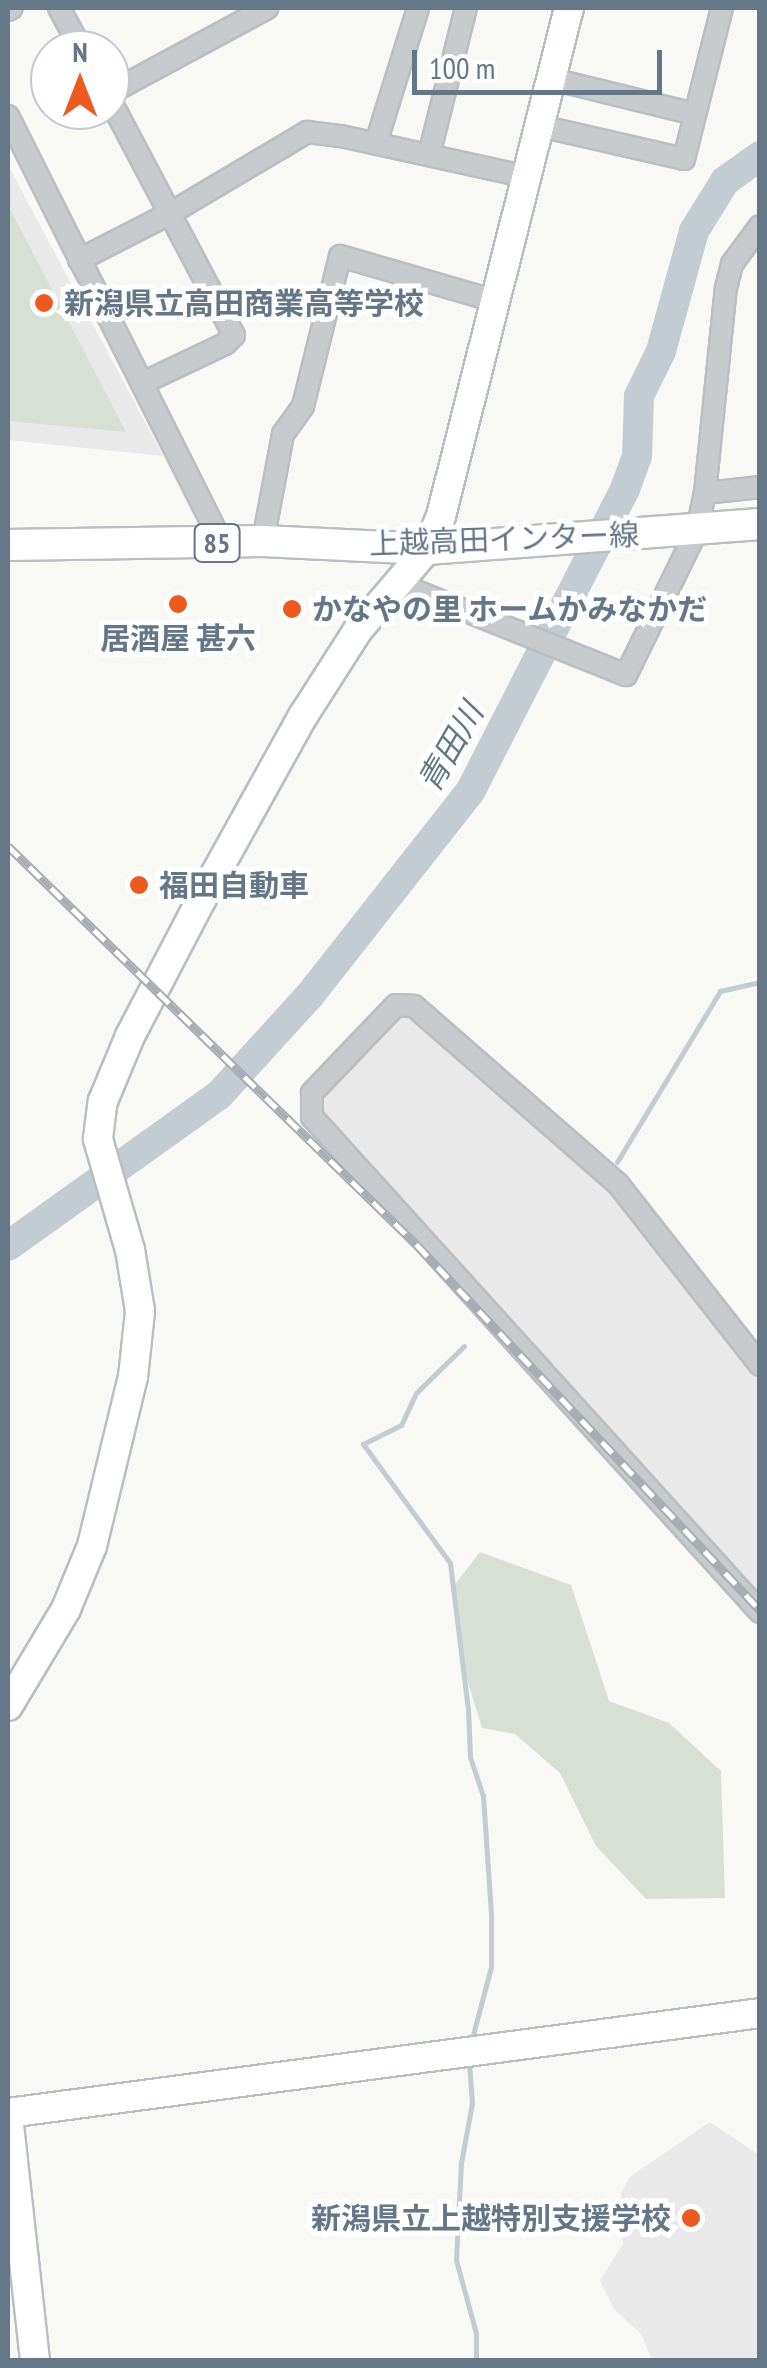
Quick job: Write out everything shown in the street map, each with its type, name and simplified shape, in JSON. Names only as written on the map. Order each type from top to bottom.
[{"type":"main road","name":"上越高田インター線","points":[[8,545],[263,541],[427,549],[760,524]]},
{"type":"street","points":[[58,8],[71,30]]},
{"type":"street","points":[[130,85],[267,8]]},
{"type":"street","points":[[376,143],[418,8]]},
{"type":"street","points":[[429,155],[466,8]]},
{"type":"street","points":[[8,1706],[66,1609],[92,1546],[134,1377],[140,1311],[130,1250],[104,1166],[100,1113],[130,1036],[303,716],[358,630],[427,549],[449,489],[569,8]]},
{"type":"street","points":[[540,126],[684,159],[722,8]]},
{"type":"street","points":[[552,79],[695,114]]},
{"type":"street","points":[[8,116],[222,543]]},
{"type":"street","points":[[127,130],[234,335],[225,344],[143,384]]},
{"type":"street","points":[[79,260],[169,214],[307,132],[376,143],[527,178]]},
{"type":"street","points":[[396,583],[626,675],[697,530],[705,493],[726,288],[732,264],[760,226]]},
{"type":"street","points":[[263,541],[282,434],[303,406],[340,256],[496,301]]},
{"type":"street","points":[[705,493],[760,487]]},
{"type":"street","points":[[760,1365],[618,1184],[414,1006],[396,1005],[312,1094],[312,1117],[760,1612]]},
{"type":"street","points":[[35,2360],[8,2115],[760,2013]]},
{"type":"shaded area","name":"新潟県立高田商業高等学校","points":[[8,165],[163,456],[8,440]]},
{"type":"shaded area","points":[[8,205],[126,432],[8,421]]},
{"type":"shaded area","points":[[401,1010],[410,1010],[613,1188],[759,1375],[759,1600],[318,1114],[316,1097]]},
{"type":"shaded area","points":[[480,1552],[571,1585],[609,1701],[669,1723],[721,1771],[725,1898],[646,1899],[596,1846],[560,1773],[515,1734],[482,1728],[464,1670],[453,1587]]},
{"type":"shaded area","name":"新潟県立上越特別支援学校","points":[[710,2122],[759,2155],[759,2360],[652,2360],[641,2334],[614,2309],[600,2280],[623,2244],[621,2193],[630,2177]]},
{"type":"waterway","name":"青田川","points":[[8,1246],[219,1095],[310,995],[470,792],[625,489],[637,456],[639,396],[661,351],[694,231],[725,181],[760,156]]},
{"type":"waterway","points":[[617,1162],[720,991],[760,982]]},
{"type":"waterway","points":[[464,1346],[416,1393],[401,1425],[363,1444],[450,1563],[470,1757],[483,1796],[491,1914],[491,1967],[471,2042]]},
{"type":"waterway","points":[[469,2063],[472,2103],[461,2163],[456,2260],[476,2333],[476,2360]]},
{"type":"railway","points":[[8,846],[417,1245],[760,1610]]},
{"type":"place","name":"新潟県立高田商業高等学校","points":[[44,303]]},
{"type":"place","name":"居酒屋 甚六","points":[[178,604]]},
{"type":"place","name":"かなやの里 ホームかみなかだ","points":[[292,609]]},
{"type":"place","name":"福田自動車","points":[[139,885]]},
{"type":"place","name":"新潟県立上越特別支援学校","points":[[691,2218]]}]
